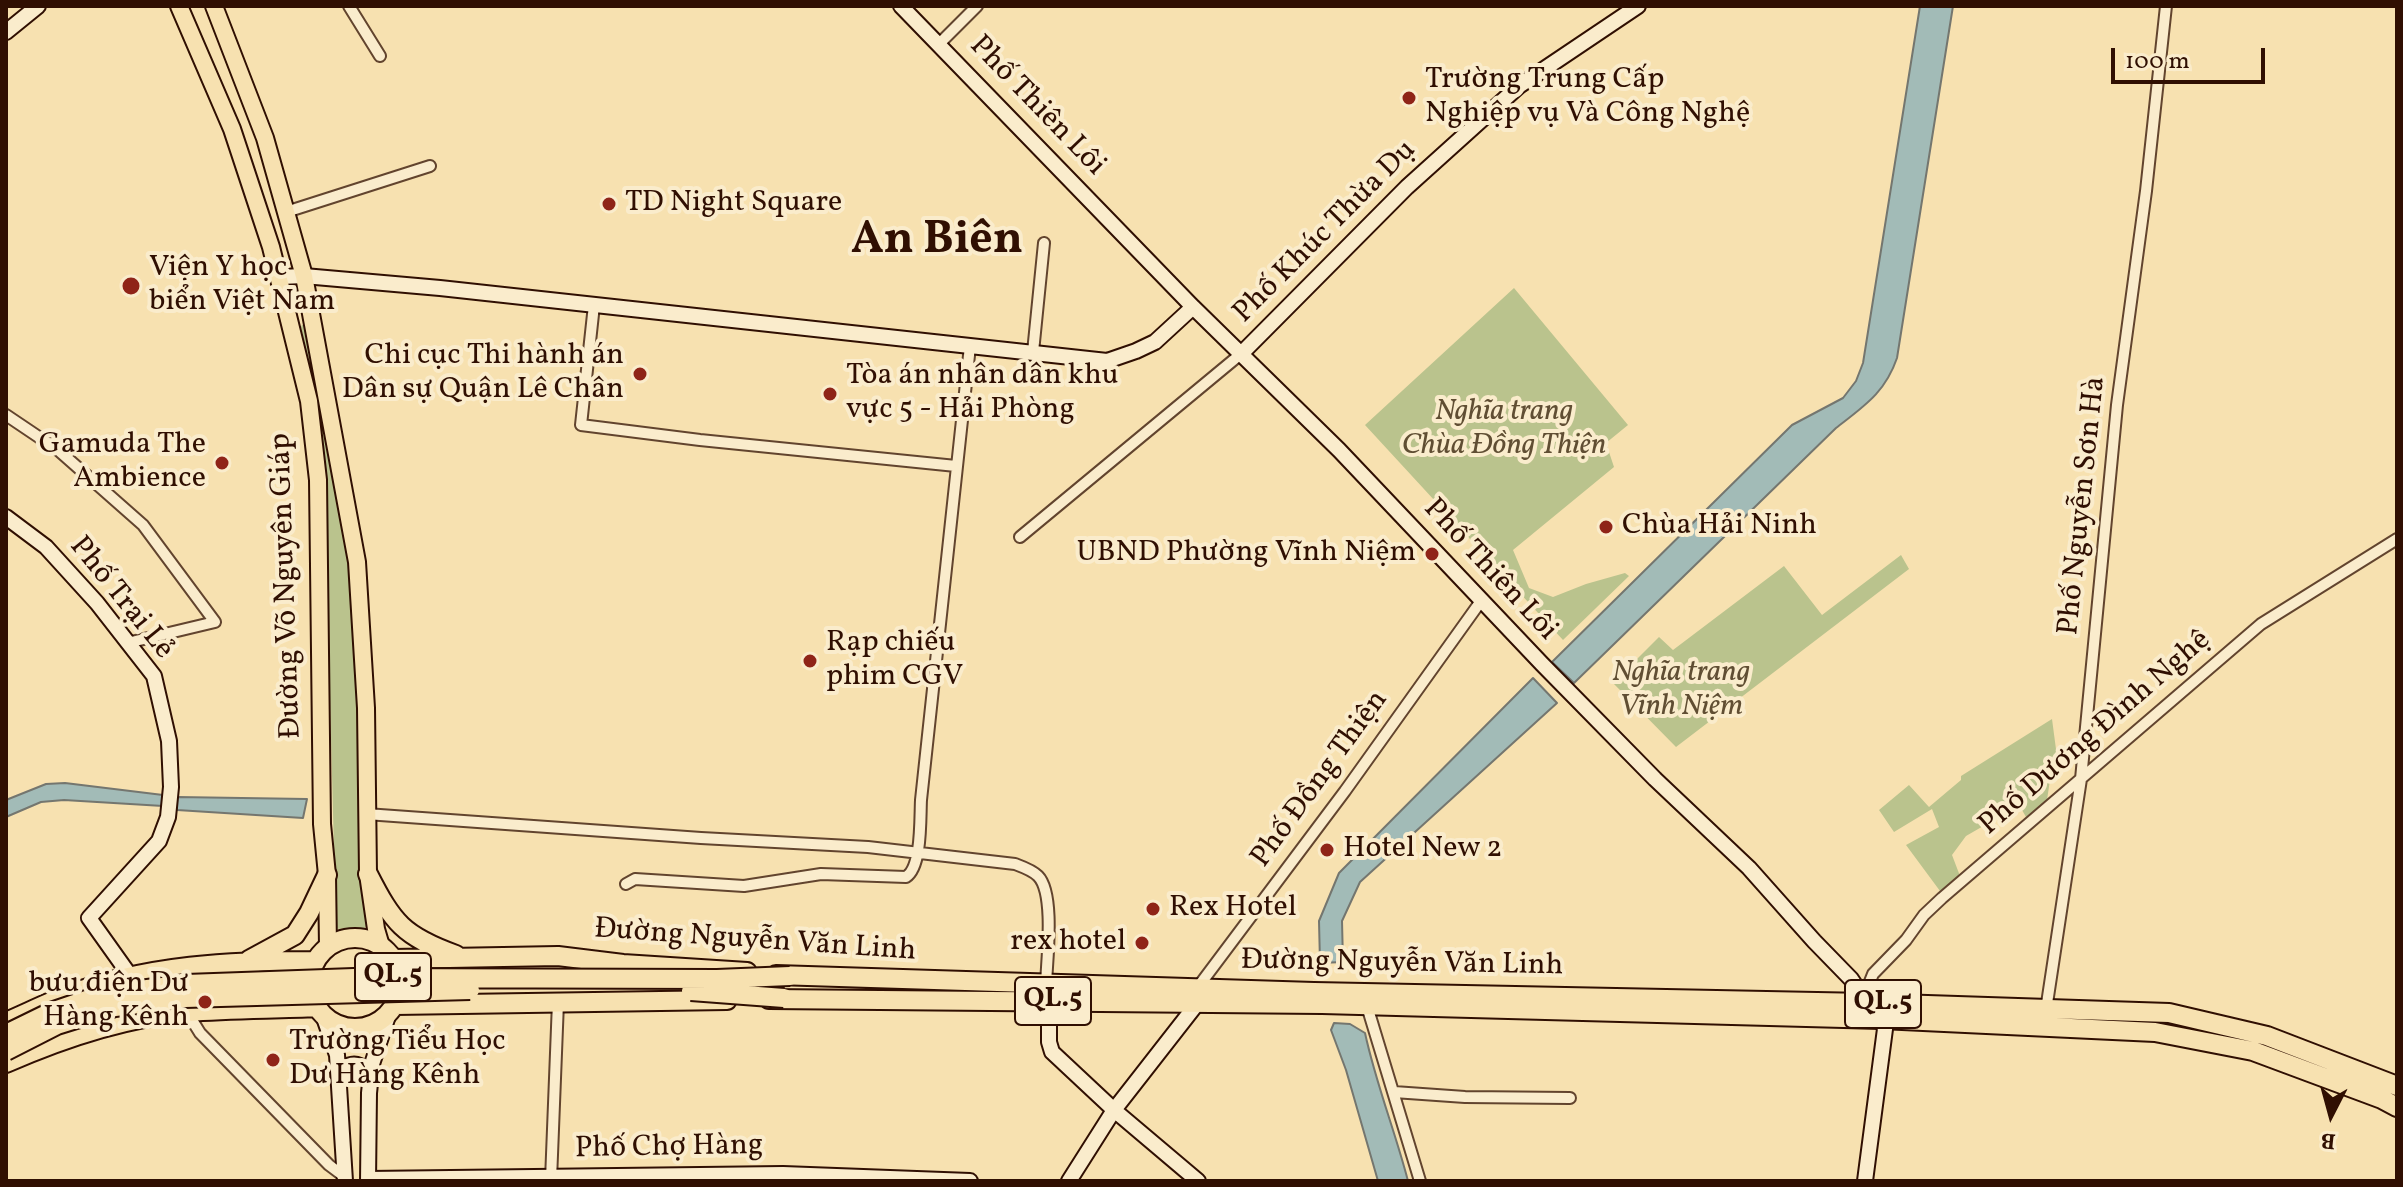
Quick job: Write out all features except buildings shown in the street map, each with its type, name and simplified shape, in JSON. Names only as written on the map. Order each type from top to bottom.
[{"type":"highway","points":[[368,874],[388,912],[405,931],[426,944],[473,959],[467,982],[470,992],[477,999],[487,1002]]},
{"type":"highway","points":[[248,961],[295,935],[327,875]]},
{"type":"highway","points":[[350,938],[362,938],[388,953],[401,982],[392,1009],[370,1026],[357,1028],[345,1027],[320,1011],[310,984],[322,954],[350,938]]},
{"type":"highway","name":"Đường Nguyễn Văn Linh","points":[[388,953],[473,959],[558,956],[623,964],[1047,993]]},
{"type":"highway","name":"QL.5","points":[[6,1022],[70,995],[131,977],[178,967],[322,954]]},
{"type":"highway","points":[[229,963],[243,967],[249,977],[248,999],[234,1010]]},
{"type":"highway","name":"QL.5","points":[[6,1034],[51,1012],[101,995],[186,984],[412,977],[717,979],[790,976]]},
{"type":"highway","name":"QL.5","points":[[6,1051],[57,1025],[115,1007],[185,998],[559,988],[718,991],[784,998]]},
{"type":"highway","name":"Đường Nguyễn Văn Linh","points":[[392,1009],[487,1002],[1047,993],[1318,998],[2155,1032],[2253,1051],[2397,1107]]},
{"type":"highway","name":"Đường Nguyễn Văn Linh","points":[[1362,1000],[1867,1003],[2169,1013],[2267,1036],[2397,1086]]},
{"type":"highway","name":"QL.5","points":[[6,1063],[54,1043],[145,1019],[187,1012],[320,1011]]},
{"type":"main road","name":"Đường Võ Nguyên Giáp","points":[[179,6],[232,129],[280,277],[309,401],[318,480],[322,824],[327,875],[322,954]]},
{"type":"main road","name":"Đường Võ Nguyên Giáp","points":[[214,6],[265,138],[304,276],[357,562],[366,708],[368,874],[376,929],[388,953]]},
{"type":"street","points":[[349,6],[380,56]]},
{"type":"street","name":"Phố Thiên Lôi","points":[[901,6],[1193,307],[1339,450],[1542,664],[1746,866],[1851,979],[1881,1019]]},
{"type":"street","points":[[939,44],[977,6]]},
{"type":"street","name":"Phố Khúc Thừa Dụ","points":[[1242,353],[1407,187],[1519,86],[1638,6]]},
{"type":"street","name":"Phố Nguyễn Sơn Hà","points":[[2046,1010],[2081,779],[2117,405],[2146,191],[2166,6]]},
{"type":"street","points":[[6,32],[30,8]]},
{"type":"street","points":[[286,212],[430,166]]},
{"type":"street","points":[[1033,352],[1044,243]]},
{"type":"street","points":[[280,277],[304,276],[594,305],[1107,361],[1155,342],[1193,307]]},
{"type":"street","points":[[594,305],[581,425],[956,466]]},
{"type":"street","points":[[626,884],[635,879],[744,886],[821,874],[906,877],[912,874],[919,851],[921,800],[970,346]]},
{"type":"street","points":[[1020,537],[1242,353]]},
{"type":"street","points":[[6,415],[58,450],[143,525],[215,622],[127,643]]},
{"type":"street","name":"Phố Trại Lẻ","points":[[6,517],[46,547],[97,603],[154,676],[169,741],[171,787],[168,817],[159,841],[89,918],[131,977]]},
{"type":"street","name":"Phố Dương Đình Nghệ","points":[[1867,1003],[1873,974],[1906,940],[1924,915],[2261,624],[2397,539]]},
{"type":"street","name":"Phố Đồng Thiện","points":[[1197,996],[1481,601]]},
{"type":"street","points":[[366,814],[919,851],[1015,864],[1033,871],[1041,878],[1048,895],[1047,993],[1052,1052],[1114,1110],[1198,1181]]},
{"type":"street","points":[[1069,1181],[1114,1110],[1197,996]]},
{"type":"street","points":[[1362,1000],[1420,1181]]},
{"type":"street","points":[[551,1179],[558,1002]]},
{"type":"street","points":[[368,1180],[372,1064],[392,1009]]},
{"type":"street","points":[[320,1011],[337,1055],[344,1180]]},
{"type":"street","points":[[187,1012],[200,1033],[344,1180]]},
{"type":"street","points":[[1865,1181],[1885,1029],[1881,1019]]},
{"type":"street","points":[[341,1093],[343,1069],[356,1064],[366,1070],[369,1093]]},
{"type":"street","points":[[1394,1092],[1465,1097],[1570,1098]]},
{"type":"street","name":"Phố Chợ Hàng","points":[[368,1180],[783,1174],[970,1181]]},
{"type":"green space","name":"Nghĩa trang Chùa Đồng Thiện","points":[[1514,288],[1628,425],[1606,443],[1614,467],[1513,550],[1529,588],[1553,597],[1625,573],[1629,576],[1563,640],[1365,425]]},
{"type":"green space","points":[[302,325],[306,325],[350,550],[356,647],[358,781],[367,926],[363,929],[338,929],[336,925],[319,420]]},
{"type":"green space","name":"Nghĩa trang Vĩnh Niệm","points":[[1901,555],[1909,569],[1676,747],[1613,683],[1659,637],[1673,650],[1784,566],[1822,615]]},
{"type":"green space","points":[[2052,719],[2059,772],[2054,776],[2051,773],[2047,800],[2026,817],[2014,796],[2004,803],[1999,817],[1966,836],[1952,855],[1960,876],[1940,891],[1906,845],[1939,827],[1932,809],[1894,832],[1879,810],[1909,785],[1929,807],[1961,780],[1961,776]]},
{"type":"water","points":[[1920,6],[1953,6],[1897,358],[1892,370],[1872,398],[1836,428],[1574,683],[1552,662],[1792,425],[1843,398],[1856,381],[1863,363]]},
{"type":"water","points":[[1533,678],[1557,703],[1360,882],[1342,921],[1343,962],[1320,963],[1319,921],[1339,873]]},
{"type":"water","points":[[65,783],[163,795],[163,806],[64,800],[41,802],[6,817],[6,800],[46,784]]},
{"type":"water","points":[[177,797],[307,799],[303,818],[177,810]]},
{"type":"water","points":[[1334,1023],[1350,1024],[1365,1033],[1408,1181],[1378,1181],[1346,1070],[1331,1030]]},
{"type":"place","name":"Trường Trung Cấp Nghiệp vụ Và Công Nghệ","points":[[1409,98]]},
{"type":"place","name":"TD Night Square","points":[[609,204]]},
{"type":"place","name":"Viện Y học biển Việt Nam","points":[[131,286]]},
{"type":"place","name":"Chi cục Thi hành án Dân sự Quận Lê Chân","points":[[640,374]]},
{"type":"place","name":"Tòa án nhân dân khu vực 5 - Hải Phòng","points":[[830,394]]},
{"type":"place","name":"Gamuda The Ambience","points":[[222,463]]},
{"type":"place","name":"Chùa Hải Ninh","points":[[1606,527]]},
{"type":"place","name":"UBND Phường Vĩnh Niệm","points":[[1432,554]]},
{"type":"place","name":"Rạp chiếu phim CGV","points":[[810,661]]},
{"type":"place","name":"Hotel New 2","points":[[1327,850]]},
{"type":"place","name":"Rex Hotel","points":[[1153,909]]},
{"type":"place","name":"rex hotel","points":[[1142,943]]},
{"type":"place","name":"bưu điện Dư Hàng Kênh","points":[[205,1002]]},
{"type":"place","name":"Trường Tiểu Học Dư Hàng Kênh","points":[[273,1060]]},
{"type":"district","name":"An Biên","points":[[937,244]]}]
